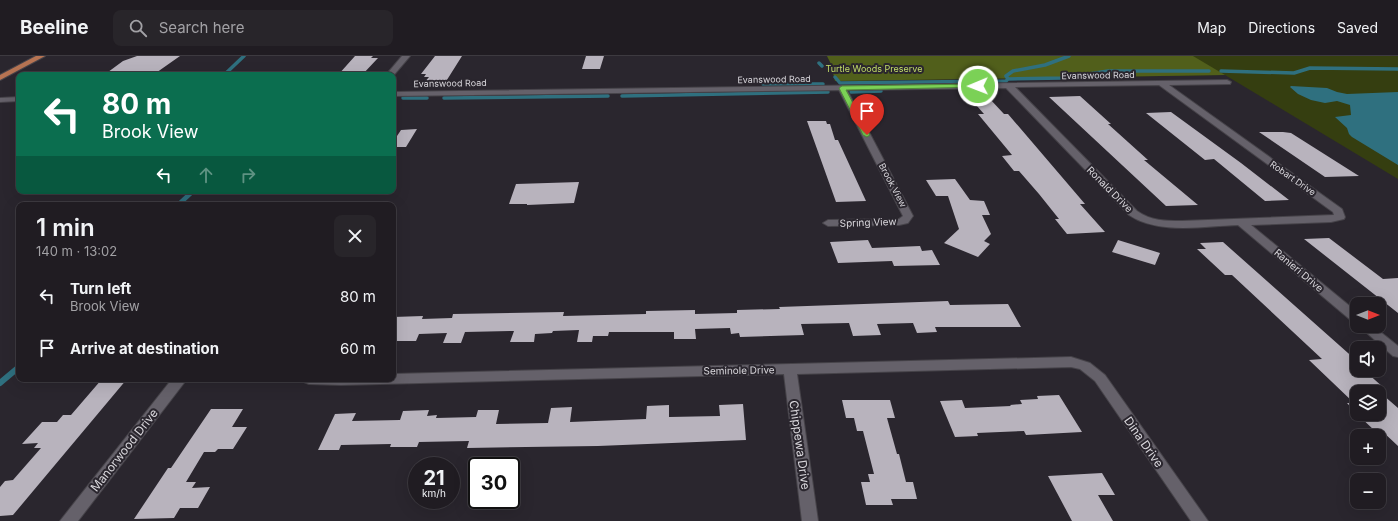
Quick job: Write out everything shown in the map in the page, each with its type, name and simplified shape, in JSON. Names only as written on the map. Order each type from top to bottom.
[{"type":"main road","points":[[0,78],[42,56]]},
{"type":"street","points":[[393,72],[406,56]]},
{"type":"street","name":"Evanswood Road","points":[[396,94],[1227,82]]},
{"type":"street","name":"Robart Drive","points":[[1162,84],[1330,204],[1340,214],[1340,217],[1331,219],[1241,222]]},
{"type":"street","name":"Ronald Drive","points":[[1009,86],[1140,218],[1152,223],[1164,224],[1241,222]]},
{"type":"street","name":"Brook View","points":[[842,88],[907,212],[907,218]]},
{"type":"street","points":[[0,100],[16,99]]},
{"type":"street","name":"Spring View","points":[[828,223],[899,222],[907,218]]},
{"type":"street","name":"Ranieri Drive","points":[[1241,222],[1350,313]]},
{"type":"street","points":[[1374,333],[1398,353]]},
{"type":"street","name":"Seminole Drive","points":[[396,379],[1055,361],[1071,362],[1085,366]]},
{"type":"street","name":"Dina Drive","points":[[1085,366],[1100,378],[1200,521]]},
{"type":"street","name":"Chippewa Drive","points":[[790,369],[810,521]]},
{"type":"street","name":"Manorwood Drive","points":[[68,521],[178,382]]},
{"type":"green space","points":[[827,56],[1398,56],[1398,179],[1225,75],[835,81],[831,64]]},
{"type":"green space","name":"Turtle Woods Preserve","points":[[827,56],[1193,56],[1225,75],[835,81],[831,64]]},
{"type":"water","points":[[1290,87],[1327,88],[1347,94],[1398,92],[1398,165],[1352,137],[1347,128],[1335,117],[1351,115],[1350,105],[1337,101],[1325,103],[1311,100],[1298,94]]},
{"type":"building","points":[[137,56],[180,56],[157,72],[108,72],[123,61]]},
{"type":"building","points":[[355,56],[373,56],[371,58],[378,58],[365,72],[341,72]]},
{"type":"building","points":[[435,56],[462,56],[445,83],[424,83],[429,77],[424,77],[426,74],[421,74]]},
{"type":"building","points":[[586,56],[604,56],[600,69],[582,69]]},
{"type":"building","points":[[1080,96],[1148,160],[1144,160],[1198,205],[1166,206],[1049,97]]},
{"type":"building","points":[[970,98],[989,98],[1004,114],[1008,114],[1085,204],[1080,204],[1105,232],[1067,234],[1055,219],[1059,219],[1039,194],[1019,171],[1014,171],[1002,156],[1012,155],[978,114],[984,114]]},
{"type":"building","points":[[1171,112],[1289,200],[1265,201],[1214,159],[1205,160],[1146,113]]},
{"type":"building","points":[[807,121],[826,121],[827,124],[830,124],[835,140],[838,140],[866,201],[836,202]]},
{"type":"building","points":[[417,129],[406,147],[396,147],[396,138],[401,130]]},
{"type":"building","points":[[1259,132],[1291,133],[1359,176],[1325,177]]},
{"type":"building","points":[[955,179],[970,200],[984,201],[990,215],[982,215],[991,234],[984,241],[990,244],[978,257],[944,243],[959,229],[948,196],[936,196],[926,180]]},
{"type":"building","points":[[579,182],[574,203],[527,205],[509,204],[516,184]]},
{"type":"building","points":[[1329,238],[1383,279],[1398,278],[1398,313],[1386,304],[1386,297],[1378,297],[1304,239]]},
{"type":"building","points":[[868,240],[872,248],[920,246],[922,251],[932,250],[940,265],[894,266],[892,261],[838,263],[830,242]]},
{"type":"building","points":[[1118,240],[1160,253],[1155,265],[1112,252]]},
{"type":"building","points":[[1223,242],[1350,355],[1350,377],[1372,377],[1381,385],[1350,385],[1350,399],[1309,360],[1322,359],[1232,275],[1225,275],[1197,249],[1206,249],[1200,243]]},
{"type":"building","points":[[948,301],[950,305],[1008,304],[1021,327],[935,327],[937,332],[917,333],[913,323],[877,324],[881,335],[853,336],[849,323],[801,324],[804,335],[740,337],[739,333],[731,334],[730,328],[695,329],[696,339],[674,339],[674,332],[609,332],[608,336],[593,336],[592,342],[577,342],[579,330],[553,331],[552,333],[535,334],[534,342],[510,342],[514,331],[465,332],[461,343],[443,343],[447,333],[419,334],[416,341],[396,341],[396,317],[423,316],[422,319],[452,318],[453,314],[564,312],[563,316],[646,314],[646,311],[695,310],[695,314],[737,313],[737,310],[780,309],[779,307]]},
{"type":"building","points":[[99,382],[124,382],[13,515],[0,516],[0,487],[5,481],[13,480],[41,448],[34,448],[38,443],[22,444],[42,422],[57,422],[63,415],[71,415]]},
{"type":"building","points":[[1059,395],[1082,432],[1026,435],[1024,431],[977,433],[978,436],[955,437],[940,401],[962,400],[965,408],[1011,406],[1010,405],[1022,404],[1020,400],[1038,399],[1037,396]]},
{"type":"building","points":[[1386,398],[1398,408],[1398,446],[1386,435],[1386,429],[1373,429],[1364,421],[1386,421]]},
{"type":"building","points":[[842,400],[890,400],[895,418],[887,418],[897,454],[899,454],[906,482],[913,482],[917,499],[891,499],[893,505],[866,505],[861,482],[870,482],[868,474],[874,474],[863,431],[857,431],[854,418],[846,418]]},
{"type":"building","points":[[743,404],[746,440],[598,446],[467,448],[469,441],[419,442],[417,447],[390,447],[391,444],[341,445],[339,450],[318,450],[335,414],[356,413],[352,421],[400,420],[403,411],[429,410],[427,416],[437,415],[436,418],[476,417],[478,410],[499,410],[496,424],[548,423],[551,408],[572,407],[570,422],[646,419],[647,406],[669,405],[669,417],[720,416],[719,405]]},
{"type":"building","points":[[211,409],[243,409],[232,427],[247,427],[233,449],[218,449],[215,452],[204,452],[186,482],[196,482],[192,488],[210,487],[198,508],[180,508],[174,518],[134,519],[168,468],[171,468]]},
{"type":"building","points":[[1102,473],[1115,495],[1098,495],[1113,521],[1072,521],[1048,476]]},
{"type":"waterway","points":[[227,72],[244,56]]},
{"type":"waterway","points":[[1008,79],[1006,76],[1013,71],[1045,65],[1069,56]]},
{"type":"waterway","points":[[819,63],[822,66]]},
{"type":"waterway","points":[[1221,71],[1294,73],[1310,68],[1398,69]]},
{"type":"waterway","points":[[1008,79],[1063,78],[1108,71],[1209,71]]},
{"type":"waterway","points":[[835,77],[840,83],[1006,81],[1008,79]]},
{"type":"waterway","points":[[763,84],[823,84]]},
{"type":"waterway","points":[[851,92],[881,91]]},
{"type":"waterway","points":[[622,96],[828,92]]},
{"type":"waterway","points":[[444,98],[608,96]]},
{"type":"waterway","points":[[403,98],[427,98]]},
{"type":"waterway","points":[[181,202],[190,194]]},
{"type":"waterway","points":[[0,383],[16,370]]},
{"type":"route","points":[[867,135],[842,88],[978,86]]}]
